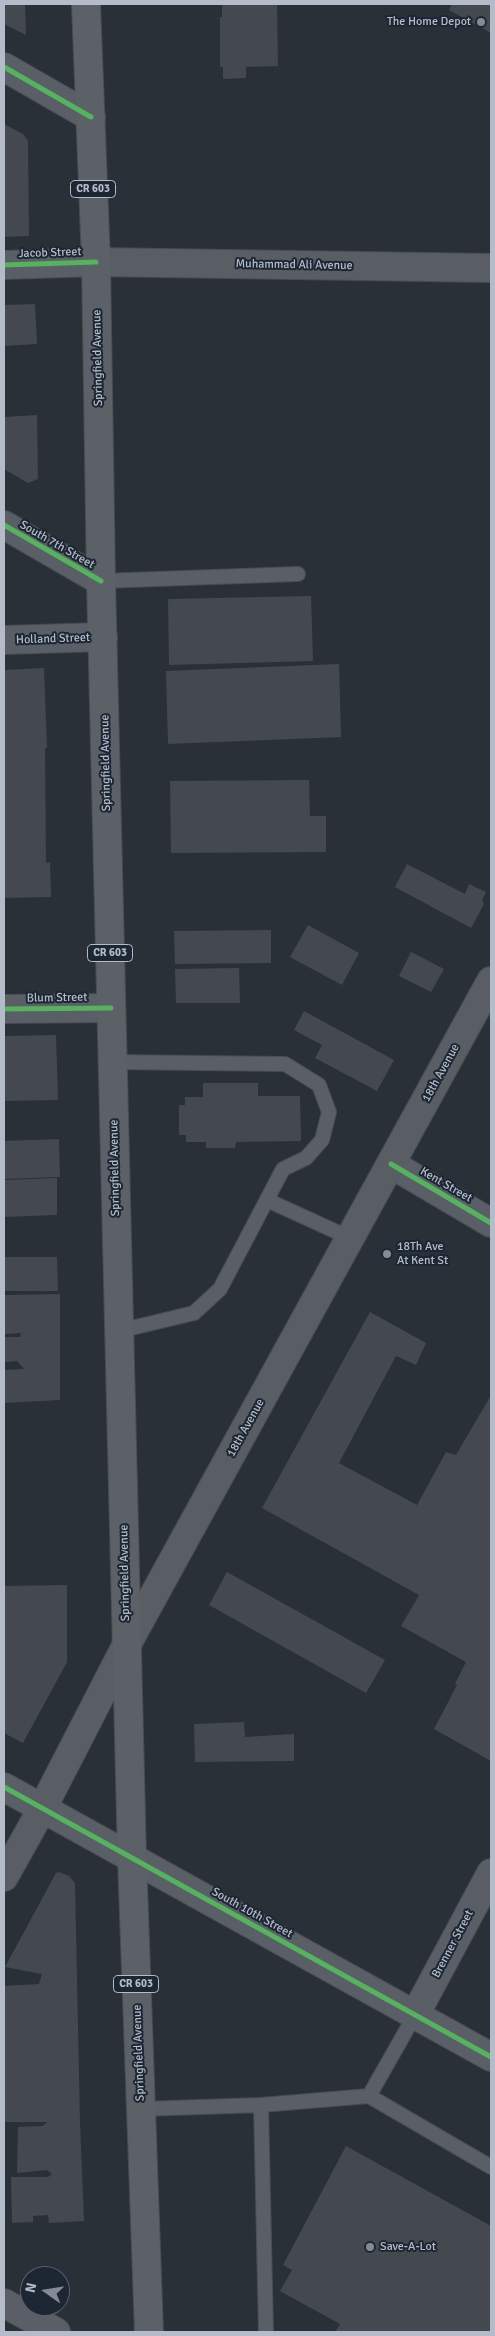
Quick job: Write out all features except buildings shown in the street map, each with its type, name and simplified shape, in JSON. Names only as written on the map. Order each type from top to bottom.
[{"type":"main road","name":"Springfield Avenue","points":[[86,4],[96,262],[101,581],[132,1858],[149,2332]]},
{"type":"main road","name":"Muhammad Ali Avenue","points":[[96,262],[491,268]]},
{"type":"main road","name":"18th Avenue","points":[[4,1877],[42,1809],[127,1644],[491,981]]},
{"type":"street","points":[[4,67],[91,117]]},
{"type":"street","name":"Jacob Street","points":[[4,265],[96,262]]},
{"type":"street","name":"South 7th Street","points":[[4,525],[101,581]]},
{"type":"street","name":"Holland Street","points":[[4,640],[103,638]]},
{"type":"street","name":"Blum Street","points":[[4,1009],[111,1008]]},
{"type":"street","name":"Kent Street","points":[[390,1164],[491,1223]]},
{"type":"street","name":"South 10th Street","points":[[4,1787],[491,2057]]},
{"type":"street","name":"Brenner Street","points":[[415,2015],[491,1873]]},
{"type":"street","points":[[4,2303],[56,2332]]},
{"type":"lane","points":[[101,581],[298,574]]},
{"type":"lane","points":[[112,1062],[285,1064],[319,1085],[329,1112],[322,1140],[306,1158],[283,1169],[220,1290],[194,1313],[119,1331]]},
{"type":"lane","points":[[267,1200],[350,1238]]},
{"type":"lane","points":[[369,2096],[415,2015]]},
{"type":"lane","points":[[141,2109],[261,2105],[369,2096],[491,2167]]},
{"type":"lane","points":[[261,2105],[266,2332]]},
{"type":"cycle path","points":[[4,67],[91,117]]},
{"type":"cycle path","points":[[4,265],[96,262]]},
{"type":"cycle path","points":[[4,525],[101,581]]},
{"type":"cycle path","points":[[4,1009],[111,1008]]},
{"type":"cycle path","points":[[391,1164],[491,1223]]},
{"type":"cycle path","points":[[4,1787],[491,2057]]},
{"type":"place","name":"The Home Depot","points":[[481,22]]},
{"type":"place","name":"18Th Ave At Kent St","points":[[387,1254]]},
{"type":"place","name":"Save-A-Lot","points":[[370,2247]]}]
